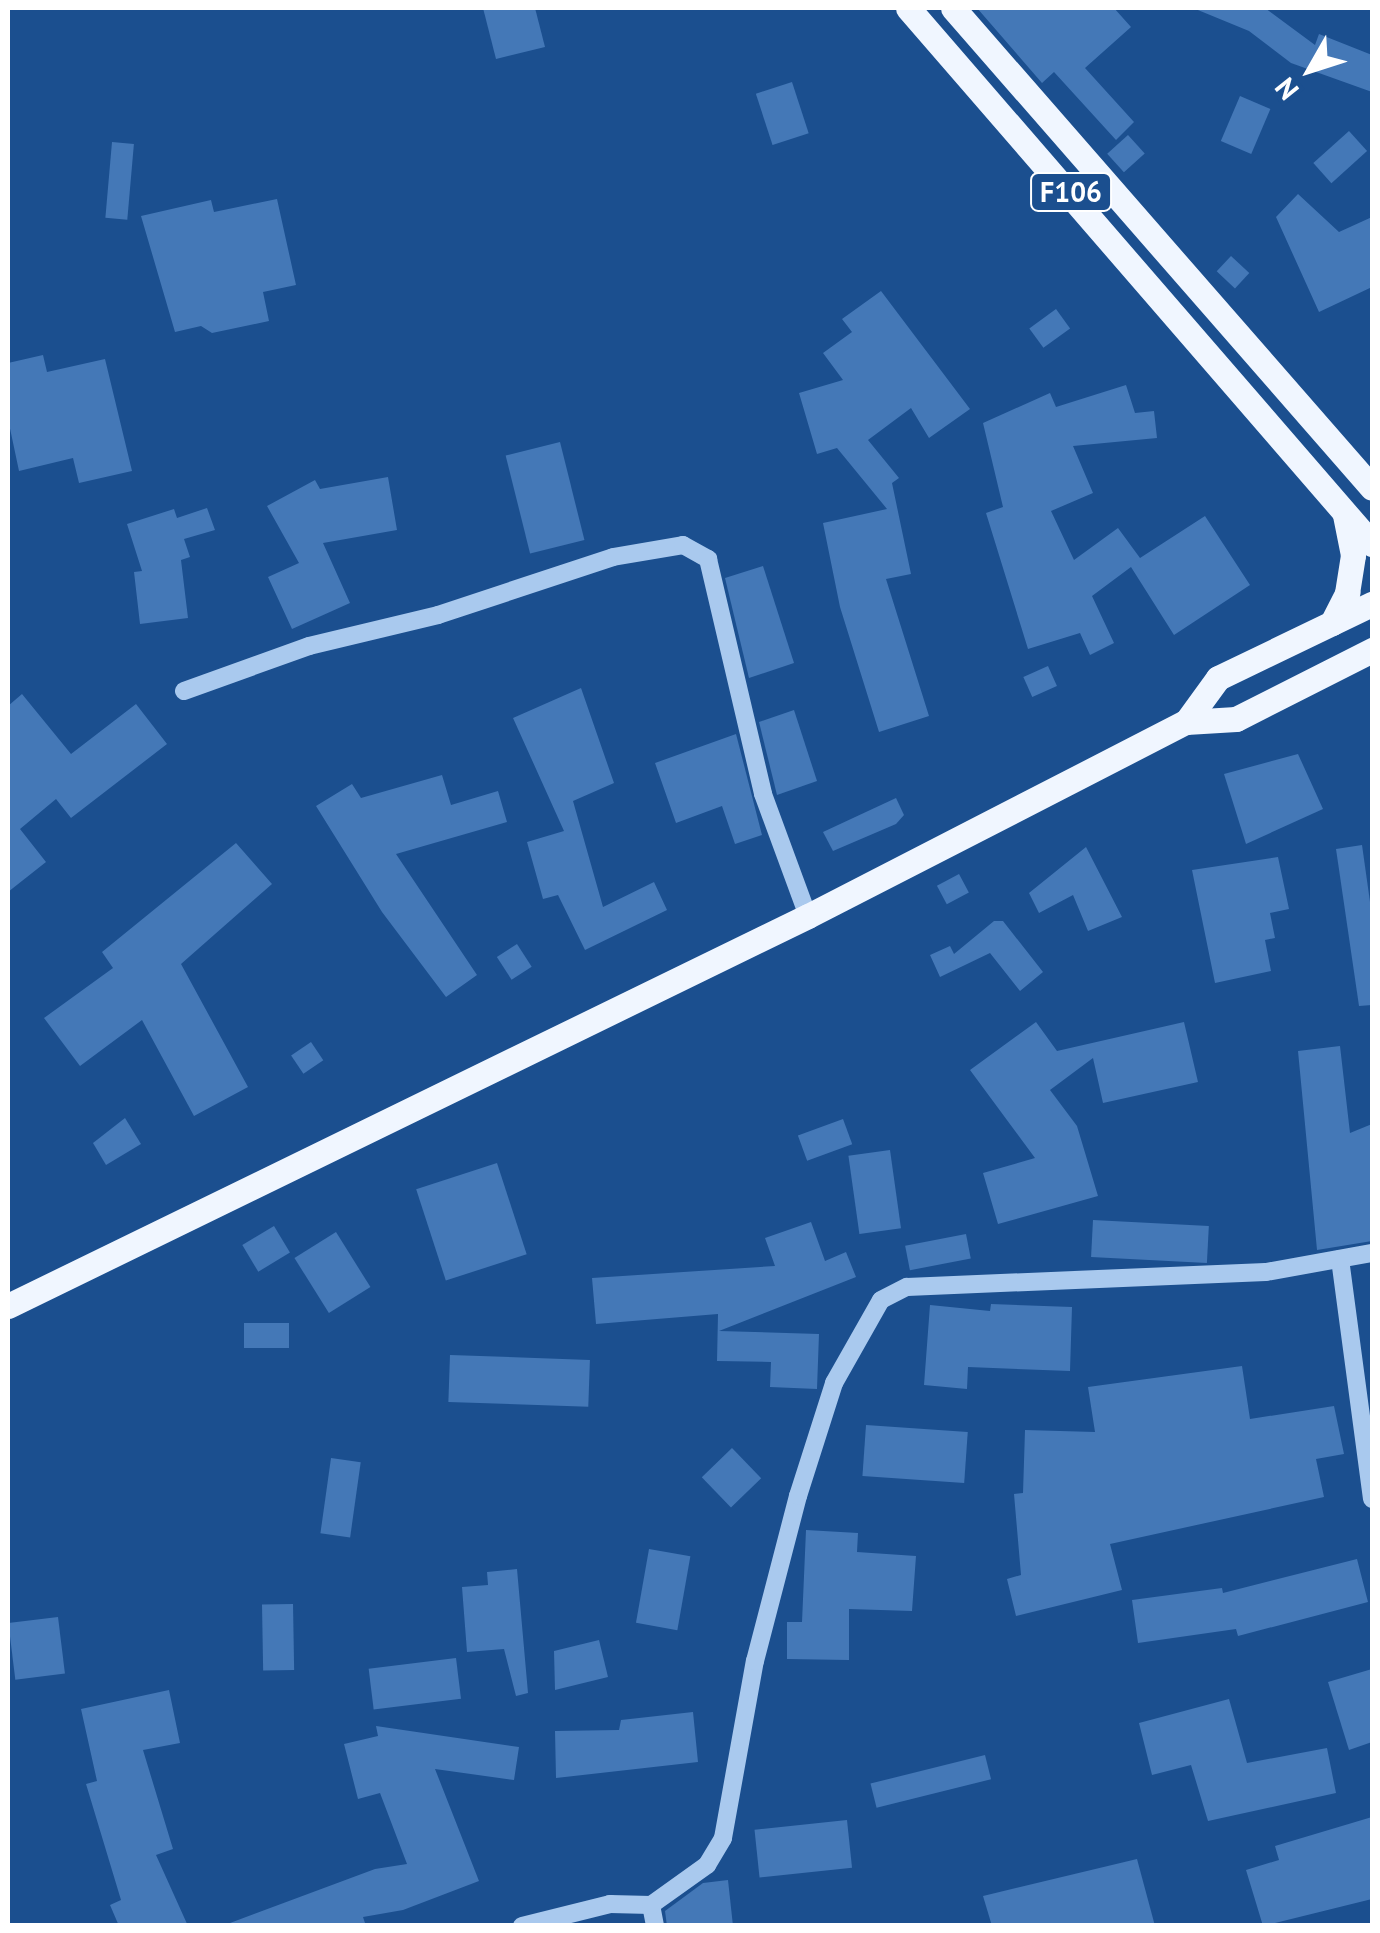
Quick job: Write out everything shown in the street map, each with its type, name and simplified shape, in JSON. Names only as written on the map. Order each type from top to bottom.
[{"type":"main road","name":"F106","points":[[908,8],[1372,544]]},
{"type":"main road","name":"F106","points":[[953,8],[1372,488]]},
{"type":"main road","points":[[1332,623],[1348,594],[1353,555],[1344,510]]},
{"type":"main road","points":[[1186,722],[1218,678],[1372,604]]},
{"type":"main road","points":[[8,1306],[808,916],[1186,722],[1236,719],[1366,657]]},
{"type":"street","points":[[184,692],[309,646],[438,615],[613,557],[684,545],[708,560],[763,794],[808,916]]},
{"type":"street","points":[[522,1926],[610,1904],[651,1904],[707,1866],[723,1838],[754,1661],[798,1496],[834,1384],[881,1300],[908,1287],[1266,1272],[1372,1253]]},
{"type":"street","points":[[1340,1258],[1372,1500]]},
{"type":"street","points":[[651,1904],[655,1926]]},
{"type":"building","points":[[483,8],[535,8],[545,47],[496,59]]},
{"type":"building","points":[[977,8],[1114,8],[1131,27],[1085,68],[1134,122],[1116,140],[1054,72],[1042,83]]},
{"type":"building","points":[[1193,8],[1265,8],[1315,45],[1319,34],[1372,55],[1372,92],[1291,63],[1249,31]]},
{"type":"building","points":[[792,82],[809,133],[773,145],[756,94]]},
{"type":"building","points":[[1240,96],[1270,109],[1251,154],[1221,141]]},
{"type":"building","points":[[1349,131],[1367,151],[1331,183],[1313,163]]},
{"type":"building","points":[[1128,135],[1145,154],[1124,172],[1107,154]]},
{"type":"building","points":[[112,142],[134,144],[127,220],[105,218]]},
{"type":"building","points":[[1298,194],[1339,232],[1372,217],[1372,287],[1319,312],[1276,217]]},
{"type":"building","points":[[277,199],[296,285],[263,292],[269,321],[212,333],[201,326],[175,332],[141,216],[211,200],[214,212]]},
{"type":"building","points":[[1231,256],[1249,273],[1235,288],[1217,271]]},
{"type":"building","points":[[881,291],[970,409],[929,438],[911,408],[868,440],[899,478],[892,483],[911,574],[886,579],[929,716],[879,732],[840,607],[823,523],[887,509],[837,448],[817,454],[799,393],[843,380],[823,353],[852,332],[842,319]]},
{"type":"building","points":[[1056,309],[1070,328],[1043,348],[1029,328]]},
{"type":"building","points":[[43,355],[47,372],[105,359],[132,471],[79,483],[73,458],[19,471],[8,419],[8,363]]},
{"type":"building","points":[[1126,385],[1135,413],[1154,411],[1157,438],[1073,446],[1093,493],[1051,511],[1074,560],[1118,528],[1140,558],[1205,516],[1250,585],[1174,635],[1131,567],[1092,596],[1114,643],[1090,655],[1080,633],[1028,649],[986,513],[1003,507],[983,423],[1050,393],[1056,407]]},
{"type":"building","points":[[560,442],[584,540],[530,554],[506,456]]},
{"type":"building","points":[[388,477],[397,530],[323,543],[350,603],[292,629],[268,577],[299,563],[267,506],[315,480],[320,489]]},
{"type":"building","points":[[207,508],[215,530],[184,539],[190,557],[181,560],[188,618],[140,624],[134,572],[142,571],[127,524],[174,509],[177,518]]},
{"type":"building","points":[[763,566],[794,663],[749,678],[725,578]]},
{"type":"building","points":[[1048,666],[1057,686],[1032,697],[1023,677]]},
{"type":"building","points":[[581,688],[614,783],[573,801],[603,907],[654,882],[667,910],[585,950],[558,895],[543,899],[527,842],[564,831],[513,718]]},
{"type":"building","points":[[22,694],[71,754],[136,704],[167,744],[71,818],[56,799],[20,829],[46,862],[8,892],[8,706]]},
{"type":"building","points":[[794,710],[817,781],[777,795],[759,722]]},
{"type":"building","points":[[736,734],[762,835],[735,844],[722,806],[676,823],[655,763]]},
{"type":"building","points":[[1298,754],[1323,809],[1246,844],[1224,774]]},
{"type":"building","points":[[442,775],[451,805],[498,791],[507,822],[396,854],[477,975],[446,997],[382,912],[316,806],[352,784],[361,798]]},
{"type":"building","points":[[896,798],[904,815],[896,824],[833,851],[823,832]]},
{"type":"building","points":[[236,843],[272,884],[181,964],[248,1087],[194,1116],[142,1020],[80,1066],[44,1018],[113,968],[102,952]]},
{"type":"building","points":[[1362,845],[1372,916],[1372,1005],[1359,1006],[1336,849]]},
{"type":"building","points":[[1086,847],[1122,917],[1088,931],[1073,895],[1039,913],[1029,893]]},
{"type":"building","points":[[1278,857],[1289,909],[1270,913],[1275,938],[1265,940],[1271,971],[1215,983],[1192,870]]},
{"type":"building","points":[[959,874],[969,893],[947,904],[937,886]]},
{"type":"building","points":[[994,921],[1003,921],[1043,972],[1020,991],[990,953],[940,977],[930,955],[950,946],[954,954]]},
{"type":"building","points":[[517,944],[532,967],[512,980],[497,957]]},
{"type":"building","points":[[1036,1022],[1057,1051],[1184,1022],[1198,1082],[1103,1103],[1093,1058],[1050,1090],[1077,1126],[1098,1196],[998,1224],[983,1173],[1035,1158],[970,1070]]},
{"type":"building","points":[[311,1042],[323,1060],[303,1074],[291,1055]]},
{"type":"building","points":[[1340,1046],[1350,1133],[1372,1124],[1372,1241],[1317,1250],[1298,1051]]},
{"type":"building","points":[[125,1118],[141,1144],[106,1165],[93,1143]]},
{"type":"building","points":[[843,1119],[852,1144],[807,1161],[798,1135]]},
{"type":"building","points":[[890,1150],[901,1228],[859,1234],[848,1156]]},
{"type":"building","points":[[497,1163],[527,1254],[446,1281],[416,1189]]},
{"type":"building","points":[[1093,1220],[1209,1226],[1207,1263],[1091,1257]]},
{"type":"building","points":[[811,1222],[825,1261],[846,1252],[856,1277],[719,1331],[819,1334],[817,1389],[770,1387],[771,1362],[717,1361],[718,1314],[596,1324],[592,1278],[775,1266],[765,1238]]},
{"type":"building","points":[[274,1226],[290,1253],[258,1272],[242,1245]]},
{"type":"building","points":[[336,1232],[370,1287],[329,1313],[294,1258]]},
{"type":"building","points":[[966,1234],[971,1259],[910,1270],[905,1246]]},
{"type":"building","points":[[991,1304],[1072,1307],[1070,1371],[968,1367],[967,1389],[924,1385],[930,1305],[990,1311]]},
{"type":"building","points":[[244,1323],[289,1323],[289,1348],[244,1348]]},
{"type":"building","points":[[450,1355],[590,1360],[588,1407],[448,1402]]},
{"type":"building","points":[[1242,1366],[1250,1419],[1334,1406],[1344,1454],[1316,1459],[1324,1497],[1110,1544],[1122,1590],[1016,1616],[1007,1579],[1021,1575],[1014,1494],[1023,1493],[1025,1430],[1095,1432],[1088,1387]]},
{"type":"building","points":[[866,1425],[968,1432],[964,1483],[862,1476]]},
{"type":"building","points":[[732,1448],[761,1478],[731,1507],[702,1477]]},
{"type":"building","points":[[331,1458],[361,1462],[350,1537],[320,1533]]},
{"type":"building","points":[[806,1530],[858,1533],[857,1552],[916,1556],[912,1611],[849,1609],[849,1660],[787,1659],[787,1622],[802,1622]]},
{"type":"building","points":[[649,1549],[690,1556],[677,1630],[636,1623]]},
{"type":"building","points":[[1357,1559],[1368,1602],[1238,1636],[1236,1629],[1138,1643],[1132,1600],[1222,1588],[1223,1593]]},
{"type":"building","points":[[517,1569],[528,1693],[516,1696],[504,1649],[467,1652],[462,1587],[488,1585],[487,1572]]},
{"type":"building","points":[[293,1604],[294,1670],[263,1671],[262,1605]]},
{"type":"building","points":[[58,1617],[65,1674],[15,1680],[8,1623]]},
{"type":"building","points":[[599,1640],[608,1677],[555,1690],[554,1651]]},
{"type":"building","points":[[456,1658],[461,1699],[374,1709],[369,1669]]},
{"type":"building","points":[[1372,1669],[1372,1742],[1349,1750],[1328,1682]]},
{"type":"building","points":[[169,1690],[180,1743],[143,1750],[173,1849],[156,1855],[188,1926],[119,1926],[110,1905],[121,1900],[86,1784],[97,1781],[81,1709]]},
{"type":"building","points":[[1229,1699],[1247,1763],[1327,1748],[1336,1793],[1208,1821],[1191,1765],[1152,1775],[1139,1723]]},
{"type":"building","points":[[693,1712],[698,1762],[556,1778],[555,1731],[619,1730],[621,1720]]},
{"type":"building","points":[[376,1726],[519,1747],[514,1780],[435,1769],[479,1881],[403,1910],[363,1917],[366,1926],[222,1926],[375,1869],[407,1864],[380,1793],[358,1799],[344,1744],[378,1736]]},
{"type":"building","points":[[985,1755],[991,1779],[877,1808],[871,1784]]},
{"type":"building","points":[[1372,1817],[1372,1899],[1263,1926],[1246,1870],[1279,1860],[1275,1846]]},
{"type":"building","points":[[847,1820],[852,1868],[760,1877],[755,1830]]},
{"type":"building","points":[[1137,1859],[1155,1926],[992,1926],[983,1896]]},
{"type":"building","points":[[728,1880],[733,1926],[667,1926],[665,1911],[703,1883]]}]
